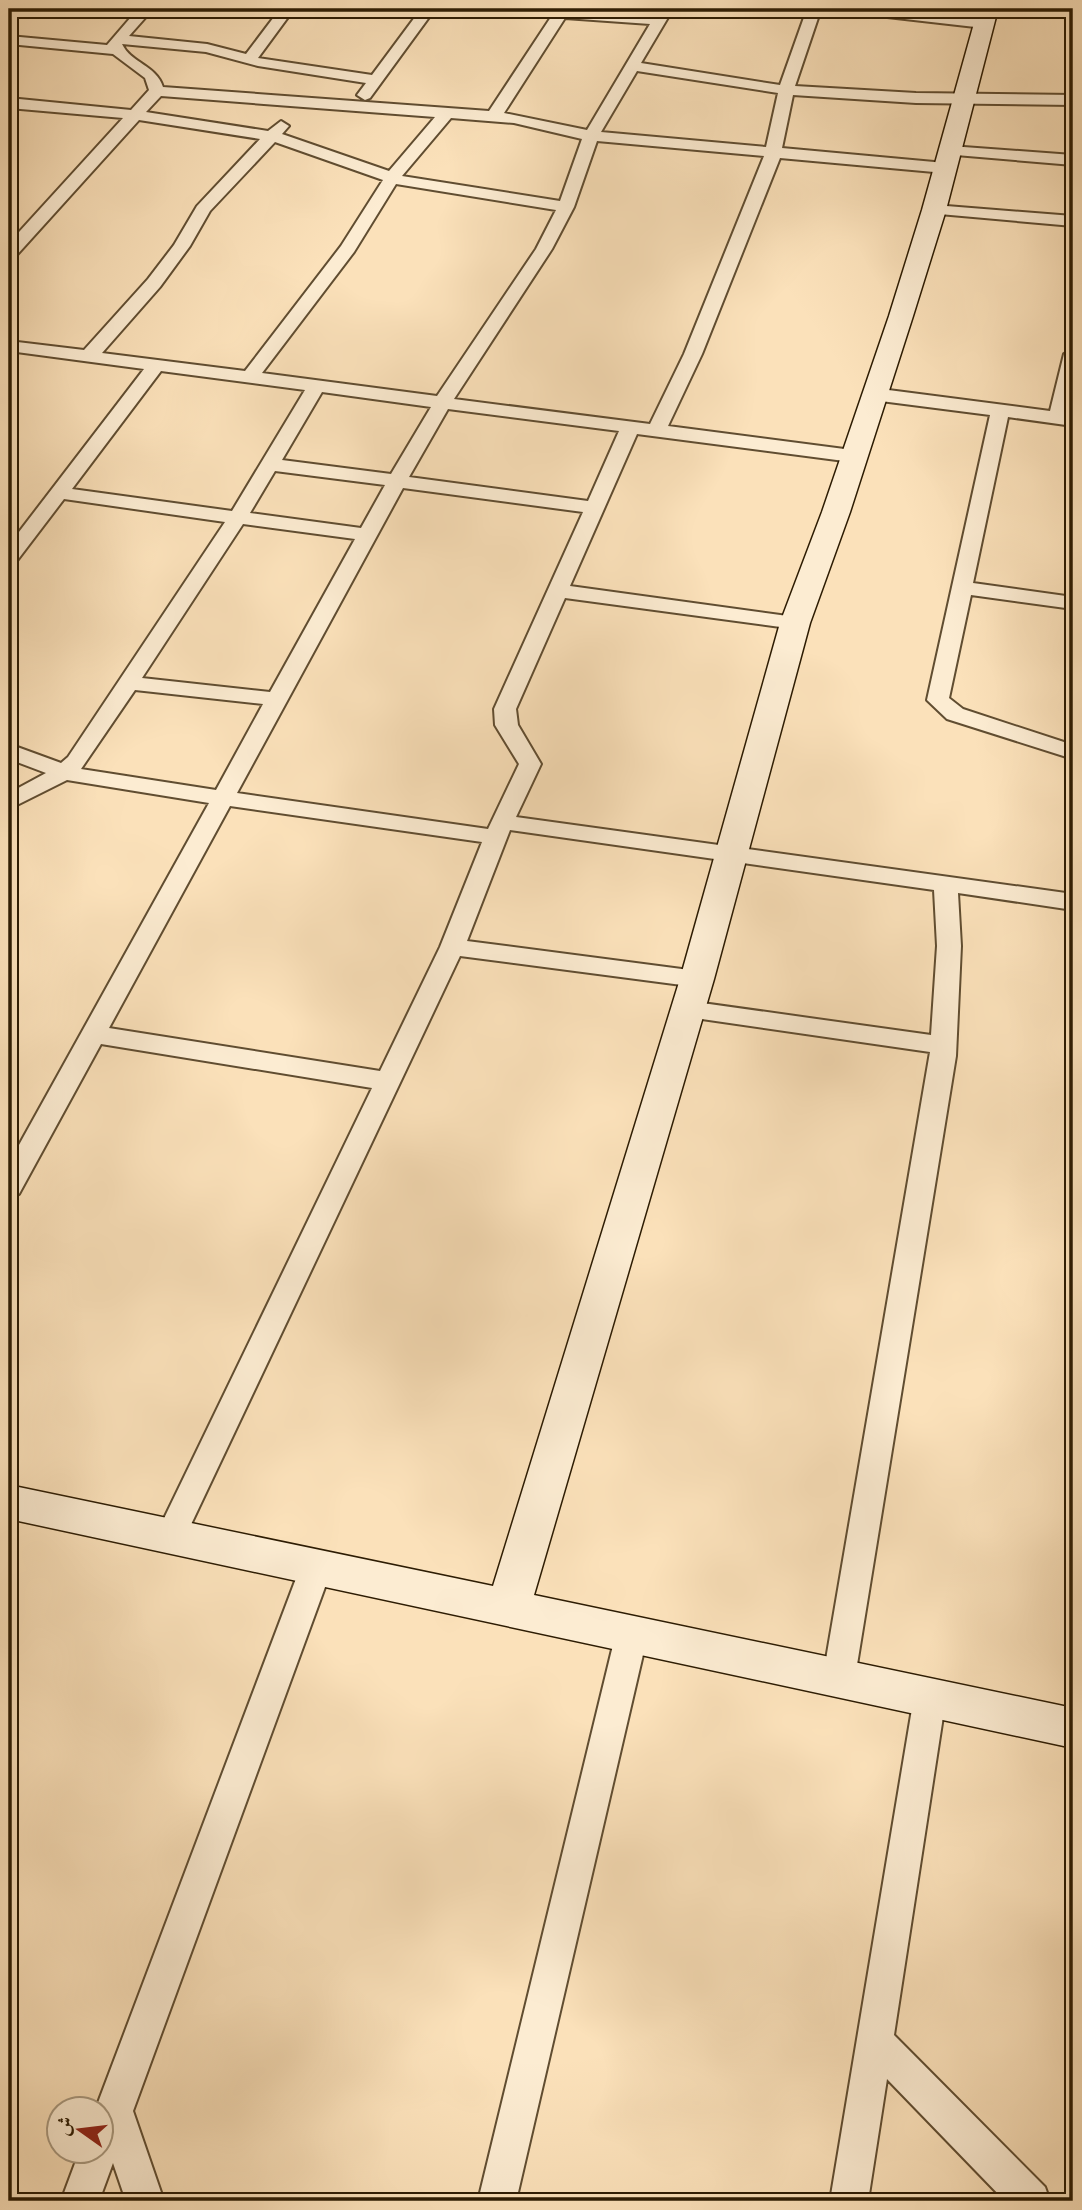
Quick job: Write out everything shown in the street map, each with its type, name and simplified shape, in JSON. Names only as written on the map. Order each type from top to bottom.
[{"type":"street","points":[[117,45],[146,9]]},
{"type":"street","points":[[249,60],[287,9]]},
{"type":"street","points":[[358,108],[374,80],[428,9]]},
{"type":"street","points":[[493,9],[663,14]]},
{"type":"street","points":[[656,431],[693,354],[774,152],[786,90],[814,9]]},
{"type":"street","points":[[508,1608],[692,994],[795,623],[836,512],[934,210],[986,16],[852,9]]},
{"type":"street","points":[[493,117],[563,12]]},
{"type":"street","points":[[9,1186],[396,483],[444,400],[544,249],[566,207],[591,136],[663,14]]},
{"type":"street","points":[[9,40],[206,48],[249,60],[374,80]]},
{"type":"street","points":[[117,45],[152,76],[157,91]]},
{"type":"street","points":[[631,66],[786,90],[1073,100]]},
{"type":"street","points":[[157,91],[526,120],[591,136],[774,152],[948,160],[1073,160]]},
{"type":"street","points":[[9,253],[157,91]]},
{"type":"street","points":[[9,103],[136,115],[272,136],[392,178],[566,207]]},
{"type":"street","points":[[88,358],[154,283],[187,239],[203,209],[300,104]]},
{"type":"street","points":[[248,379],[348,248],[392,178],[446,114]]},
{"type":"street","points":[[934,210],[1073,221]]},
{"type":"street","points":[[9,346],[248,379],[444,400],[852,456]]},
{"type":"street","points":[[873,394],[1066,419],[1073,354]]},
{"type":"street","points":[[9,558],[155,367]]},
{"type":"street","points":[[9,802],[64,772],[76,762],[131,684],[238,517],[316,387]]},
{"type":"street","points":[[1000,410],[937,693],[942,706],[955,714],[1073,752]]},
{"type":"street","points":[[171,1535],[452,947],[499,830],[530,764],[528,756],[505,726],[505,709],[559,591],[592,507],[630,427]]},
{"type":"street","points":[[269,464],[592,507]]},
{"type":"street","points":[[60,493],[367,534]]},
{"type":"street","points":[[960,587],[1073,603]]},
{"type":"street","points":[[559,591],[795,623]]},
{"type":"street","points":[[131,684],[276,699]]},
{"type":"street","points":[[9,751],[64,772],[224,796],[499,830],[729,853],[1073,902]]},
{"type":"street","points":[[839,1677],[944,1045],[949,946],[946,885]]},
{"type":"street","points":[[452,947],[944,1045]]},
{"type":"street","points":[[93,1034],[386,1081]]},
{"type":"street","points":[[9,1502],[1073,1728]]},
{"type":"street","points":[[116,2106],[316,1568]]},
{"type":"street","points":[[498,2201],[632,1633]]},
{"type":"street","points":[[849,2201],[930,1697]]},
{"type":"street","points":[[875,2041],[1031,2201]]},
{"type":"street","points":[[116,2144],[145,2201]]},
{"type":"street","points":[[80,2201],[94,2164]]}]
